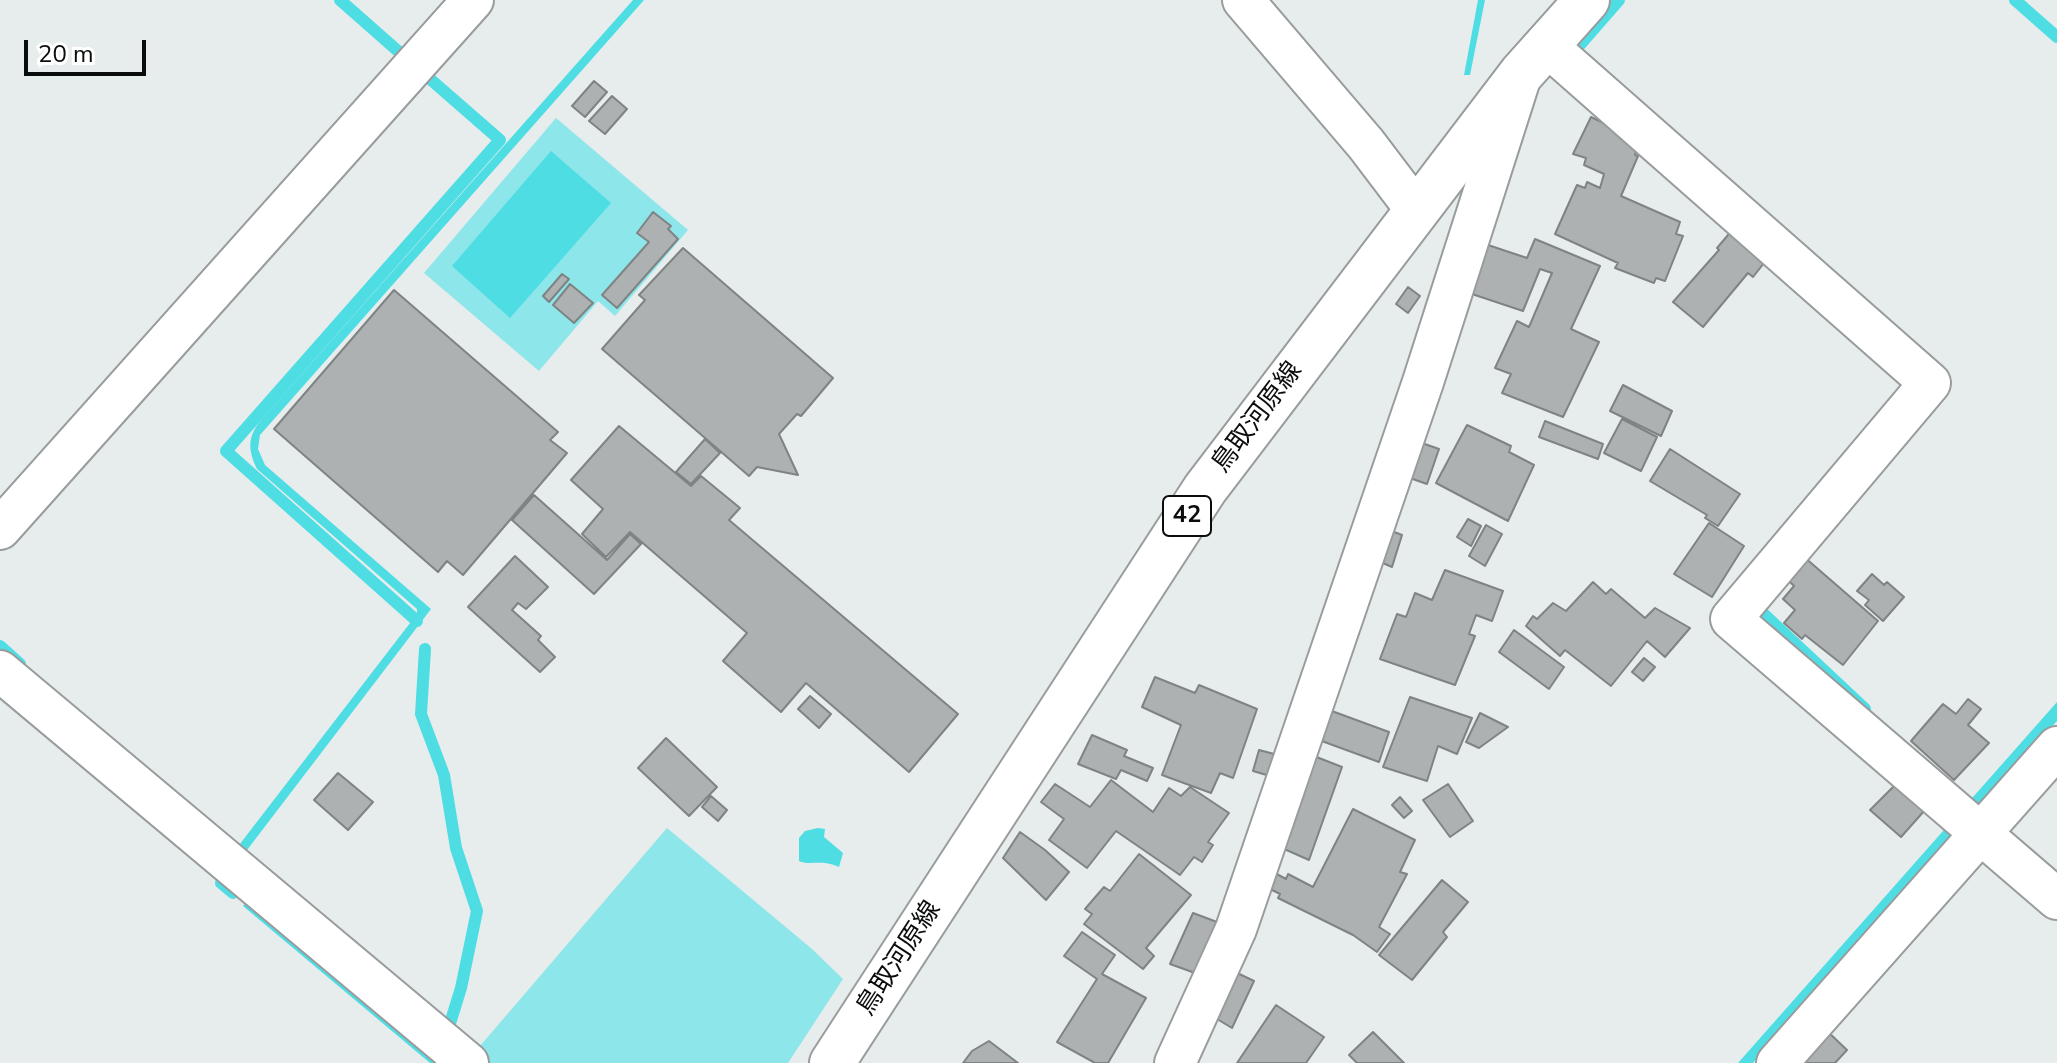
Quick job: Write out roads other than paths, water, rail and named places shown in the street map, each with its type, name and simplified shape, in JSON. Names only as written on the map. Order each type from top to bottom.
[{"type":"main road","name":"鳥取河原線","points":[[832,1063],[1205,489],[1416,210],[1534,59],[1587,0]]},
{"type":"street","points":[[0,529],[473,0]]},
{"type":"street","points":[[1243,0],[1366,144],[1416,210]]},
{"type":"street","points":[[1175,1063],[1236,929],[1534,59],[1930,383],[1731,619],[2057,899]]},
{"type":"street","points":[[0,671],[468,1063]]},
{"type":"street","points":[[1777,1063],[2057,747]]},
{"type":"waterway","points":[[340,0],[399,52]]},
{"type":"waterway","points":[[1578,47],[1619,0]]},
{"type":"waterway","points":[[2015,0],[2057,37]]},
{"type":"waterway","points":[[417,621],[226,451],[500,140],[422,72]]},
{"type":"waterway","points":[[1754,605],[1865,709]]},
{"type":"waterway","points":[[0,646],[20,664]]},
{"type":"waterway","points":[[425,649],[421,714],[444,775],[456,848],[477,911],[461,988],[448,1030]]},
{"type":"waterway","points":[[221,883],[233,893]]}]
